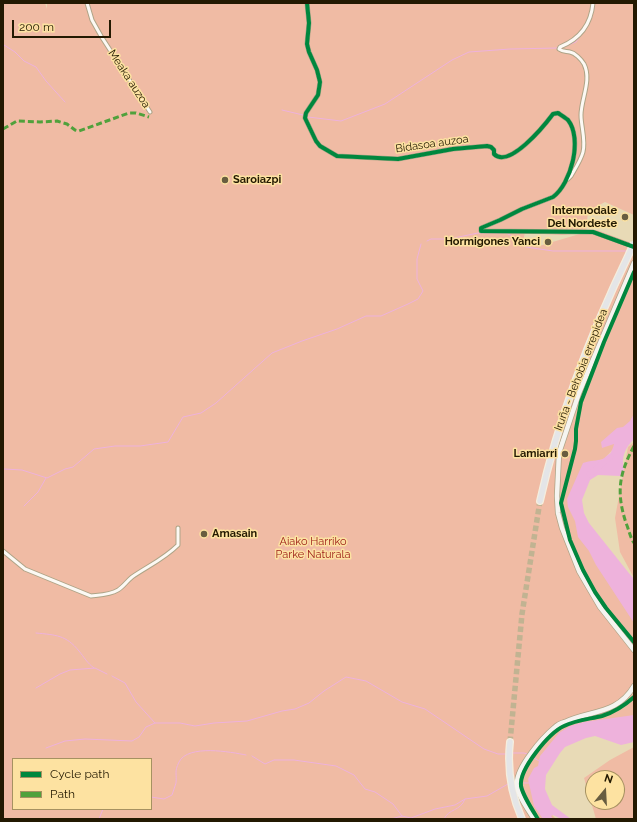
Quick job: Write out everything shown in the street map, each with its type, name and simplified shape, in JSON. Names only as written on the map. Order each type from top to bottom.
[{"type":"highway","name":"Iruña - Behobia errepidea","points":[[540,501],[553,447],[569,398],[592,337],[634,244]]},
{"type":"highway","points":[[509,745],[511,784],[516,804],[522,819]]},
{"type":"street","name":"Meaka auzoa","points":[[87,3],[92,20],[101,36],[150,112]]},
{"type":"street","name":"Bidasoa auzoa","points":[[307,3],[309,52],[317,70],[320,82],[318,95],[306,113],[305,118],[320,146],[337,156],[398,159],[453,149],[487,146],[494,150],[494,154],[497,157],[505,158],[521,148],[544,126],[553,114],[558,113],[568,120],[575,136],[573,160],[567,180]]},
{"type":"street","name":"Bidasoa auzoa","points":[[593,3],[592,13],[586,27],[571,42],[560,47],[559,49],[561,51],[572,52],[578,57],[584,64],[586,72],[586,92],[581,108],[584,144],[583,153],[570,176],[553,197],[484,226],[481,228],[481,231],[593,232],[634,247]]},
{"type":"street","points":[[634,263],[579,393],[559,453],[557,496],[558,513],[562,528],[579,571],[600,607],[634,650]]},
{"type":"street","points":[[3,551],[25,569],[91,596],[102,595],[118,590],[131,578],[163,559],[173,551],[178,546],[178,528]]},
{"type":"street","points":[[534,819],[523,801],[517,784],[522,768],[534,750],[555,727],[567,721],[603,711],[620,703],[630,694],[634,686]]},
{"type":"green space","name":"Aiako Harriko Parke Naturala","points":[[3,3],[45,3],[47,9],[47,3],[634,3],[634,215],[605,202],[588,211],[586,232],[597,230],[634,244],[634,427],[604,459],[600,460],[585,472],[575,506],[634,601],[634,720],[573,736],[544,768],[542,798],[556,819],[3,819]],"holes":[[[525,233],[562,235],[583,233],[539,246],[523,240]]]},
{"type":"green space","points":[[634,442],[634,578],[620,552],[615,518],[628,447]]},
{"type":"green space","points":[[634,747],[634,819],[596,819],[593,810],[625,810],[625,770],[596,770]]},
{"type":"shaded area","points":[[634,414],[634,439],[624,453],[624,470],[620,476],[598,475],[590,480],[582,500],[584,513],[589,523],[634,579],[634,623],[596,565],[589,551],[578,537],[575,521],[568,507],[567,499],[583,463],[602,459],[609,455],[614,444],[602,448],[601,442],[617,428],[623,427],[630,421]]},
{"type":"shaded area","points":[[634,715],[634,742],[621,745],[595,736],[586,738],[565,747],[546,775],[545,789],[552,805],[571,819],[561,819],[553,815],[551,816],[553,819],[543,819],[534,806],[528,779],[534,768],[538,766],[540,756],[559,733],[570,726],[584,722]]},
{"type":"waterway","points":[[586,28],[592,17],[595,3]]},
{"type":"waterway","points":[[561,48],[576,42],[581,35]]},
{"type":"waterway","points":[[3,44],[3,49]]},
{"type":"waterway","points":[[4,45],[15,52],[24,61],[36,67],[46,81],[65,102]]},
{"type":"waterway","points":[[308,117],[341,121],[385,104],[452,60],[469,52],[558,48]]},
{"type":"waterway","points":[[282,110],[303,115]]},
{"type":"waterway","points":[[427,241],[431,239],[449,239],[478,233],[506,233],[526,247],[553,251],[627,251]]},
{"type":"waterway","points":[[4,469],[22,470],[47,478],[65,469],[73,467],[94,449],[115,446],[140,446],[168,442],[183,417],[201,413],[216,403],[272,353],[337,329],[366,316],[381,316],[418,299],[423,291],[417,279],[417,259],[421,244]]},
{"type":"waterway","points":[[590,474],[610,457]]},
{"type":"waterway","points":[[24,506],[38,492],[46,478]]},
{"type":"waterway","points":[[36,633],[55,635],[70,642],[94,668]]},
{"type":"waterway","points":[[36,688],[70,670],[95,668],[107,674]]},
{"type":"waterway","points":[[112,676],[125,683],[136,702],[155,723]]},
{"type":"waterway","points":[[46,748],[65,741],[85,739],[132,741],[139,737],[146,727],[155,723],[180,723],[195,726],[247,721],[282,711],[295,709],[309,703],[346,677],[366,681],[402,702],[425,709],[484,749],[498,754],[508,754]]},
{"type":"waterway","points":[[152,797],[164,799],[172,795],[176,783],[177,765],[184,756],[200,751],[221,751],[246,755]]},
{"type":"waterway","points":[[511,753],[527,754]]},
{"type":"waterway","points":[[252,756],[265,764],[274,760],[294,760],[336,766],[354,775],[365,789],[375,792],[393,804],[402,816],[411,818],[435,809],[455,805],[465,799],[487,796],[508,784]]},
{"type":"waterway","points":[[534,758],[539,761]]},
{"type":"waterway","points":[[524,783],[529,783]]},
{"type":"waterway","points":[[444,819],[449,813],[460,806],[465,799]]},
{"type":"waterway","points":[[99,819],[103,810]]},
{"type":"waterway","points":[[391,819],[402,816]]},
{"type":"tunnel","points":[[510,742],[522,614],[540,501]]},
{"type":"marked path","points":[[3,129],[17,121],[57,121],[67,124],[79,131],[129,113],[136,113],[149,117]]},
{"type":"marked path","points":[[634,446],[622,474],[620,492],[626,523],[634,543]]},
{"type":"cycle path","points":[[307,3],[309,23],[307,44],[320,82],[318,95],[306,113],[305,118],[320,146],[337,156],[398,159],[453,149],[487,146],[491,147],[494,150],[494,154],[500,157],[508,156],[526,144],[553,114],[558,113],[568,120],[575,138],[573,161],[565,182],[553,197],[522,209],[481,228],[481,231],[593,232],[634,247]]},
{"type":"cycle path","points":[[634,272],[604,342],[581,402],[576,429],[575,449],[561,503],[570,540],[583,570],[606,608],[634,642]]},
{"type":"cycle path","points":[[538,819],[526,799],[521,786],[525,770],[536,752],[551,736],[564,726],[573,722],[611,713],[634,697]]},
{"type":"place","name":"Saroiazpi","points":[[225,180]]},
{"type":"place","name":"Intermodale Del Nordeste","points":[[625,217]]},
{"type":"place","name":"Hormigones Yanci","points":[[548,242]]},
{"type":"place","name":"Lamiarri","points":[[565,454]]},
{"type":"place","name":"Amasain","points":[[204,534]]}]
